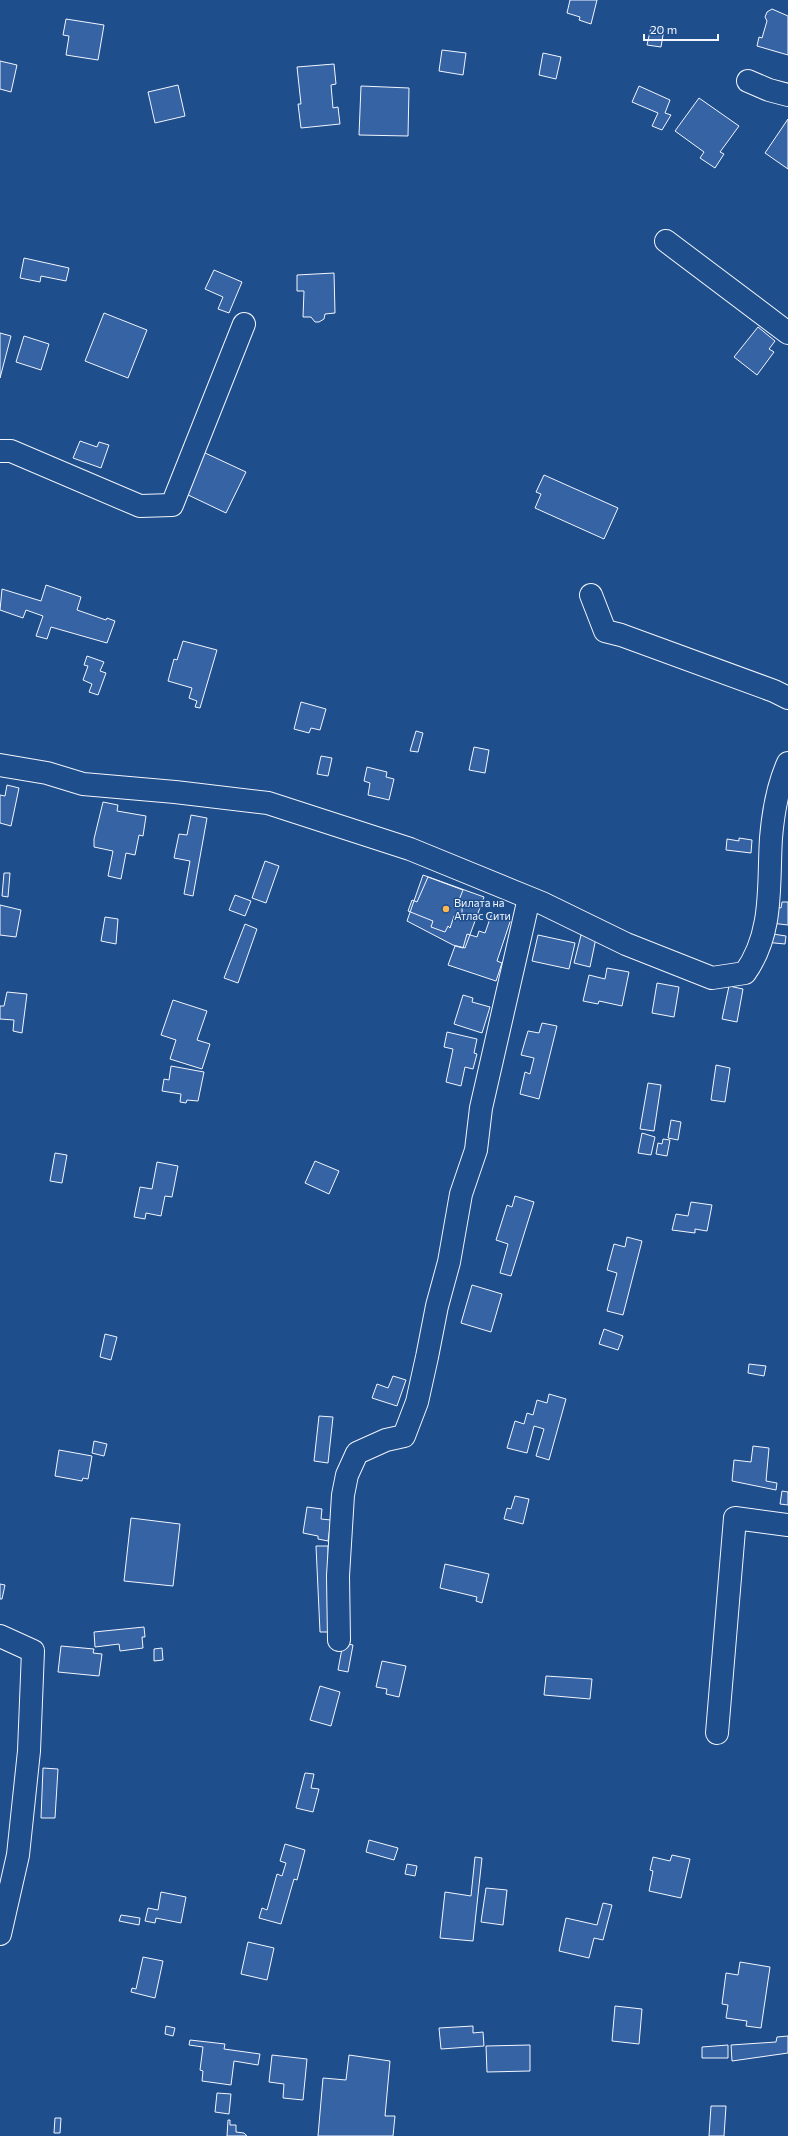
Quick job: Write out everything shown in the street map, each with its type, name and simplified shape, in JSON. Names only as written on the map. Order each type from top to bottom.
[{"type":"street","points":[[748,81],[769,90],[788,95]]},
{"type":"street","points":[[666,241],[788,333]]},
{"type":"street","points":[[0,451],[11,451],[140,506],[172,505],[244,324]]},
{"type":"street","points":[[591,595],[605,631],[621,635],[774,691],[788,698]]},
{"type":"street","points":[[0,765],[48,772],[82,784],[175,792],[268,803],[410,849],[529,898],[626,944],[712,978],[745,973],[756,958],[769,909],[771,837],[777,800],[788,763]]},
{"type":"street","points":[[339,1640],[338,1576],[347,1475],[357,1453],[386,1440],[404,1436],[417,1402],[428,1357],[437,1306],[449,1262],[461,1194],[476,1150],[480,1108],[529,898]]},
{"type":"street","points":[[717,1733],[735,1518],[788,1525]]},
{"type":"street","points":[[0,1636],[33,1651],[28,1751],[18,1856],[0,1934]]},
{"type":"building","points":[[570,0],[597,0],[591,24],[579,20],[580,17],[567,13]]},
{"type":"building","points":[[772,9],[788,16],[788,55],[757,46],[759,37],[762,38],[767,21],[765,17],[767,12]]},
{"type":"building","points":[[66,19],[104,25],[98,60],[66,55],[69,36],[63,35]]},
{"type":"building","points":[[651,27],[664,29],[661,47],[647,45]]},
{"type":"building","points":[[442,50],[466,53],[463,75],[439,71]]},
{"type":"building","points":[[543,53],[561,57],[556,79],[539,75]]},
{"type":"building","points":[[0,61],[17,65],[11,92],[0,89]]},
{"type":"building","points":[[334,64],[336,84],[331,85],[333,108],[338,107],[340,124],[301,128],[298,104],[301,104],[297,67]]},
{"type":"building","points":[[178,85],[185,116],[155,123],[148,92]]},
{"type":"building","points":[[361,86],[409,88],[408,136],[359,135]]},
{"type":"building","points":[[639,86],[670,100],[665,113],[671,115],[662,130],[652,126],[658,113],[632,102]]},
{"type":"building","points":[[699,98],[739,126],[720,152],[724,154],[715,168],[700,158],[704,152],[675,131]]},
{"type":"building","points":[[788,119],[788,169],[765,153]]},
{"type":"building","points":[[24,258],[69,268],[66,281],[41,276],[40,282],[20,278]]},
{"type":"building","points":[[214,270],[242,282],[229,313],[218,309],[223,297],[205,289]]},
{"type":"building","points":[[334,273],[335,313],[325,314],[324,319],[319,322],[315,322],[311,317],[303,317],[304,291],[297,291],[297,275]]},
{"type":"building","points":[[104,313],[147,330],[128,378],[85,361]]},
{"type":"building","points":[[758,327],[775,341],[769,349],[774,352],[757,375],[734,357]]},
{"type":"building","points":[[0,333],[11,336],[0,378]]},
{"type":"building","points":[[24,336],[49,344],[41,370],[16,362]]},
{"type":"building","points":[[80,441],[97,447],[99,442],[109,445],[101,468],[73,458]]},
{"type":"building","points":[[203,452],[246,472],[226,513],[184,493]]},
{"type":"building","points":[[544,475],[618,508],[604,539],[535,508],[541,494],[536,492]]},
{"type":"building","points":[[46,585],[81,597],[77,610],[106,620],[107,618],[115,621],[107,643],[51,627],[47,639],[36,636],[43,616],[26,610],[23,618],[0,610],[2,589],[41,601]]},
{"type":"building","points":[[183,641],[217,650],[200,708],[195,707],[197,701],[189,698],[192,688],[168,681],[174,659],[177,660]]},
{"type":"building","points":[[87,656],[104,662],[100,671],[106,673],[98,695],[89,692],[92,684],[83,680],[88,666],[84,665]]},
{"type":"building","points":[[301,702],[326,709],[320,730],[311,728],[309,733],[294,729]]},
{"type":"building","points":[[416,731],[423,733],[418,752],[410,751]]},
{"type":"building","points":[[474,747],[489,750],[485,773],[469,770]]},
{"type":"building","points":[[321,756],[332,758],[328,776],[317,774]]},
{"type":"building","points":[[367,767],[387,772],[386,777],[394,779],[389,800],[368,795],[370,783],[364,781]]},
{"type":"building","points":[[7,785],[19,788],[11,826],[0,823],[0,795],[5,796]]},
{"type":"building","points":[[103,802],[118,805],[117,811],[146,816],[143,836],[139,835],[135,855],[126,853],[121,879],[108,876],[113,851],[94,847],[94,839]]},
{"type":"building","points":[[191,815],[207,818],[193,896],[184,894],[190,861],[174,858],[179,834],[187,835]]},
{"type":"building","points":[[739,838],[752,840],[751,853],[726,850],[727,839],[739,841]]},
{"type":"building","points":[[265,861],[279,866],[266,903],[252,898]]},
{"type":"building","points":[[4,873],[10,873],[8,897],[2,896]]},
{"type":"building","name":"Вилата на Атлас Сити","points":[[423,875],[484,897],[465,948],[453,945],[407,921]]},
{"type":"building","points":[[428,877],[463,890],[457,905],[462,908],[462,913],[459,916],[454,916],[450,928],[448,926],[445,932],[431,927],[433,921],[408,911],[412,900],[417,902]]},
{"type":"building","points":[[235,895],[251,901],[245,916],[229,910]]},
{"type":"building","points":[[782,902],[788,902],[788,925],[771,923],[773,906],[781,908]]},
{"type":"building","points":[[0,905],[21,910],[16,937],[0,935]]},
{"type":"building","points":[[492,913],[511,919],[497,961],[502,963],[496,981],[448,965],[455,946],[463,948],[467,934],[477,937],[479,931],[485,933]]},
{"type":"building","points":[[105,917],[118,919],[116,944],[101,941]]},
{"type":"building","points":[[245,924],[257,929],[238,983],[224,978]]},
{"type":"building","points":[[766,933],[786,936],[785,944],[764,942]]},
{"type":"building","points":[[538,935],[575,943],[569,969],[532,961]]},
{"type":"building","points":[[581,935],[596,938],[590,967],[574,963]]},
{"type":"building","points":[[607,968],[629,972],[622,1006],[599,1001],[598,1004],[583,1001],[589,975],[605,979]]},
{"type":"building","points":[[657,983],[679,987],[674,1017],[652,1013]]},
{"type":"building","points":[[729,986],[743,989],[737,1022],[722,1019]]},
{"type":"building","points":[[7,992],[27,994],[22,1033],[13,1031],[14,1020],[0,1019],[0,1006],[4,1006]]},
{"type":"building","points":[[463,995],[473,998],[472,1002],[490,1007],[482,1033],[454,1024]]},
{"type":"building","points":[[173,1000],[207,1011],[197,1040],[210,1044],[202,1069],[170,1059],[176,1040],[161,1035]]},
{"type":"building","points":[[542,1023],[557,1026],[539,1099],[520,1094],[525,1072],[530,1074],[534,1058],[521,1055],[528,1031],[539,1033]]},
{"type":"building","points":[[447,1032],[477,1039],[474,1053],[477,1054],[473,1069],[465,1067],[461,1086],[446,1082],[453,1049],[444,1047]]},
{"type":"building","points":[[716,1065],[730,1068],[725,1102],[711,1100]]},
{"type":"building","points":[[171,1066],[204,1072],[198,1101],[187,1100],[186,1103],[180,1102],[181,1094],[162,1091],[164,1079],[169,1080]]},
{"type":"building","points":[[648,1083],[661,1085],[654,1131],[640,1129]]},
{"type":"building","points":[[671,1120],[681,1122],[678,1140],[668,1138]]},
{"type":"building","points":[[642,1133],[655,1137],[651,1155],[638,1153]]},
{"type":"building","points":[[663,1139],[670,1140],[667,1156],[656,1154],[658,1143],[662,1144]]},
{"type":"building","points":[[55,1153],[67,1155],[62,1183],[50,1181]]},
{"type":"building","points":[[315,1161],[339,1171],[329,1194],[305,1183]]},
{"type":"building","points":[[157,1162],[178,1166],[172,1197],[165,1196],[161,1216],[146,1213],[145,1219],[134,1217],[140,1187],[152,1189]]},
{"type":"building","points":[[515,1196],[534,1202],[511,1276],[500,1273],[508,1244],[496,1240],[507,1205],[512,1207]]},
{"type":"building","points":[[691,1202],[712,1205],[707,1231],[695,1229],[695,1233],[672,1230],[676,1214],[688,1216]]},
{"type":"building","points":[[627,1237],[642,1241],[623,1315],[607,1311],[617,1273],[607,1270],[614,1244],[625,1247]]},
{"type":"building","points":[[472,1285],[502,1294],[491,1332],[461,1323]]},
{"type":"building","points":[[604,1329],[623,1336],[618,1350],[599,1344]]},
{"type":"building","points":[[105,1334],[117,1337],[111,1360],[100,1357]]},
{"type":"building","points":[[749,1364],[766,1366],[764,1376],[748,1373]]},
{"type":"building","points":[[393,1376],[406,1380],[397,1406],[372,1398],[377,1384],[388,1388]]},
{"type":"building","points":[[549,1394],[566,1399],[549,1460],[536,1456],[544,1429],[534,1426],[527,1453],[507,1448],[515,1421],[524,1424],[527,1413],[533,1415],[537,1400],[547,1403]]},
{"type":"building","points":[[319,1416],[333,1417],[328,1463],[314,1461]]},
{"type":"building","points":[[94,1441],[107,1444],[104,1456],[92,1453]]},
{"type":"building","points":[[753,1446],[769,1448],[766,1481],[777,1483],[776,1490],[732,1481],[734,1460],[751,1462]]},
{"type":"building","points":[[59,1450],[92,1456],[88,1479],[83,1478],[82,1481],[55,1476]]},
{"type":"building","points":[[782,1491],[788,1492],[788,1505],[780,1504]]},
{"type":"building","points":[[515,1496],[529,1499],[523,1524],[504,1519],[507,1508],[511,1509]]},
{"type":"building","points":[[307,1507],[322,1509],[321,1519],[331,1520],[328,1541],[318,1539],[318,1536],[303,1533]]},
{"type":"building","points":[[131,1518],[180,1524],[173,1586],[124,1581]]},
{"type":"building","points":[[316,1546],[328,1546],[330,1632],[320,1632]]},
{"type":"building","points":[[445,1564],[489,1574],[482,1603],[476,1601],[477,1597],[440,1588]]},
{"type":"building","points":[[0,1584],[5,1585],[2,1599],[0,1599]]},
{"type":"building","points":[[144,1627],[145,1637],[142,1637],[143,1648],[120,1651],[119,1644],[95,1647],[94,1632]]},
{"type":"building","points":[[343,1643],[353,1645],[348,1672],[338,1670]]},
{"type":"building","points":[[61,1646],[94,1649],[93,1653],[102,1654],[99,1676],[58,1672]]},
{"type":"building","points":[[162,1648],[163,1660],[154,1661],[154,1649]]},
{"type":"building","points":[[382,1661],[406,1666],[399,1697],[386,1694],[387,1689],[376,1687]]},
{"type":"building","points":[[546,1676],[592,1679],[590,1699],[544,1695]]},
{"type":"building","points":[[320,1686],[340,1692],[331,1726],[310,1720]]},
{"type":"building","points":[[43,1768],[58,1769],[55,1818],[41,1818]]},
{"type":"building","points":[[305,1773],[314,1774],[311,1788],[319,1789],[313,1812],[296,1808]]},
{"type":"building","points":[[369,1840],[398,1848],[394,1860],[366,1852]]},
{"type":"building","points":[[285,1844],[305,1850],[297,1880],[294,1879],[281,1924],[259,1918],[262,1908],[267,1910],[277,1874],[282,1876],[286,1863],[280,1861]]},
{"type":"building","points":[[672,1855],[690,1859],[681,1898],[649,1891],[653,1871],[650,1870],[653,1857],[670,1861]]},
{"type":"building","points":[[475,1857],[482,1858],[473,1941],[440,1938],[445,1892],[471,1896]]},
{"type":"building","points":[[407,1864],[417,1866],[415,1876],[405,1874]]},
{"type":"building","points":[[486,1888],[507,1890],[503,1925],[481,1922]]},
{"type":"building","points":[[161,1892],[186,1897],[181,1923],[156,1918],[155,1923],[145,1921],[148,1908],[158,1910]]},
{"type":"building","points":[[603,1903],[612,1905],[603,1940],[594,1938],[589,1958],[559,1951],[566,1918],[597,1925]]},
{"type":"building","points":[[121,1915],[140,1918],[139,1925],[119,1921]]},
{"type":"building","points":[[248,1942],[274,1948],[267,1980],[241,1974]]},
{"type":"building","points":[[143,1957],[163,1961],[155,1998],[131,1992],[132,1988],[136,1989]]},
{"type":"building","points":[[740,1962],[770,1967],[761,2028],[746,2026],[747,2021],[726,2018],[728,2005],[722,2004],[726,1973],[738,1975]]},
{"type":"building","points":[[615,2006],[642,2009],[639,2044],[612,2041]]},
{"type":"building","points":[[166,2026],[175,2028],[173,2036],[165,2034]]},
{"type":"building","points":[[473,2026],[473,2033],[483,2032],[484,2046],[441,2049],[439,2028]]},
{"type":"building","points":[[788,2036],[788,2053],[732,2061],[731,2045],[776,2042],[777,2037]]},
{"type":"building","points":[[190,2040],[225,2044],[224,2049],[260,2054],[258,2065],[234,2061],[231,2085],[202,2081],[203,2071],[200,2070],[203,2047],[189,2045]]},
{"type":"building","points":[[530,2045],[530,2071],[487,2072],[486,2046]]},
{"type":"building","points":[[728,2045],[728,2058],[702,2058],[702,2047]]},
{"type":"building","points":[[272,2055],[307,2059],[303,2100],[283,2098],[284,2084],[269,2082]]},
{"type":"building","points":[[349,2055],[390,2061],[385,2116],[395,2116],[393,2136],[318,2136],[323,2078],[346,2080]]},
{"type":"building","points":[[217,2093],[231,2094],[229,2114],[215,2112]]},
{"type":"building","points":[[711,2106],[726,2106],[724,2136],[709,2136]]},
{"type":"building","points":[[55,2118],[61,2118],[60,2133],[54,2133]]},
{"type":"building","points":[[228,2120],[230,2120],[230,2125],[236,2125],[236,2132],[244,2133],[247,2136],[227,2136]]},
{"type":"place","name":"Вилата на Атлас Сити","points":[[446,909]]}]
